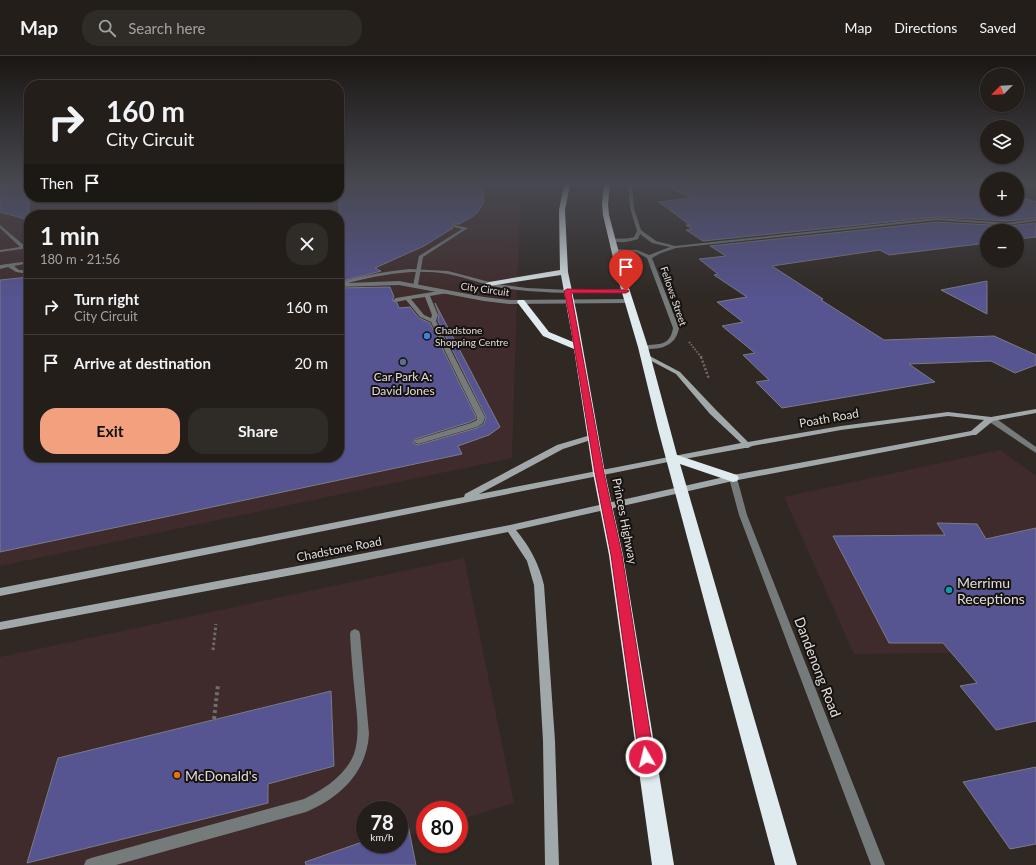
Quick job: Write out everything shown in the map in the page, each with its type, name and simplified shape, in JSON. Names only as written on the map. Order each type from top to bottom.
[{"type":"highway","name":"Princes Highway","points":[[562,223],[564,272],[594,436],[599,473],[616,555],[663,865]]},
{"type":"highway","points":[[608,223],[786,865]]},
{"type":"highway","points":[[488,284],[564,272]]},
{"type":"highway","points":[[521,302],[546,334],[578,346]]},
{"type":"highway","points":[[673,458],[733,478]]},
{"type":"street","points":[[613,240],[631,240],[636,238],[639,232],[636,223]]},
{"type":"street","name":"Fellows Street","points":[[644,351],[666,344],[672,340],[676,333],[676,328],[650,257],[659,252],[676,247],[902,223]]},
{"type":"street","name":"Fellows Street","points":[[990,223],[1008,224],[1017,223]]},
{"type":"street","points":[[0,226],[23,247]]},
{"type":"street","points":[[415,285],[421,256],[466,228],[456,226]]},
{"type":"street","name":"Fellows Street","points":[[639,232],[654,242],[676,247]]},
{"type":"street","points":[[0,251],[23,247]]},
{"type":"street","points":[[615,250],[632,250],[650,257]]},
{"type":"street","points":[[1,267],[24,263]]},
{"type":"street","points":[[10,266],[18,271],[24,272]]},
{"type":"street","name":"City Circuit","points":[[344,283],[370,276],[417,270],[446,273],[488,284],[512,288],[567,291],[626,291]]},
{"type":"street","name":"City Circuit","points":[[344,284],[398,283],[484,299],[521,302],[629,301]]},
{"type":"street","points":[[396,300],[445,292]]},
{"type":"street","points":[[427,296],[435,316],[433,321]]},
{"type":"street","points":[[408,298],[422,316],[433,321],[481,417],[480,421],[474,425],[418,442]]},
{"type":"street","points":[[644,351],[678,373],[713,412],[748,446]]},
{"type":"street","name":"Poath Road","points":[[673,458],[748,446],[841,428],[948,414],[991,419],[1036,411]]},
{"type":"street","points":[[991,419],[1036,451]]},
{"type":"street","name":"Poath Road","points":[[682,490],[733,478],[973,433],[991,419]]},
{"type":"street","points":[[460,500],[560,447],[594,436]]},
{"type":"street","name":"Chadstone Road","points":[[0,592],[673,458]]},
{"type":"street","name":"Dandenong Road","points":[[733,478],[743,514],[878,865]]},
{"type":"street","name":"Chadstone Road","points":[[0,626],[324,565],[510,528],[682,490]]},
{"type":"street","points":[[510,528],[531,555],[536,568],[539,585],[549,741],[552,865]]},
{"type":"street","points":[[91,865],[306,805],[322,798],[338,786],[350,773],[357,761],[362,746],[364,727],[355,634]]},
{"type":"path","points":[[676,333],[699,352],[708,372],[713,412]]},
{"type":"path","points":[[213,650],[216,624]]},
{"type":"path","points":[[214,720],[218,685]]},
{"type":"shaded area","name":"Chadstone Shopping Centre","points":[[0,223],[24,223],[24,462],[344,462],[344,223],[519,223],[512,458],[0,566]]},
{"type":"shaded area","points":[[1000,450],[1036,476],[1036,658],[1029,652],[854,654],[784,497]]},
{"type":"shaded area","points":[[464,558],[514,803],[468,817],[468,801],[416,801],[416,833],[408,835],[408,801],[356,801],[356,848],[311,865],[0,865],[0,657]]},
{"type":"building","points":[[344,223],[461,223],[453,224],[453,228],[424,246],[375,268],[381,271],[344,281]]},
{"type":"building","points":[[687,223],[881,223],[703,241],[686,230],[692,229],[686,225],[690,225]]},
{"type":"building","points":[[930,223],[980,224],[980,244],[889,255],[880,250],[772,266],[823,299],[821,300],[884,340],[994,336],[1036,355],[1036,365],[1015,373],[991,361],[909,364],[935,382],[782,408],[756,382],[769,380],[743,355],[755,353],[722,326],[743,322],[717,302],[747,297],[714,275],[718,274],[699,259],[726,256],[710,246]]},
{"type":"building","points":[[1036,223],[1036,237],[1024,238],[1024,224]]},
{"type":"building","name":"Car Park A: David Jones","points":[[24,278],[24,462],[344,462],[344,288],[390,287],[394,297],[392,300],[397,303],[399,308],[410,307],[419,318],[430,323],[476,417],[476,419],[470,422],[415,439],[413,443],[418,445],[477,428],[484,424],[486,417],[438,321],[439,314],[435,303],[500,427],[489,435],[458,446],[462,454],[0,552],[0,280]]},
{"type":"building","points":[[987,281],[987,314],[941,290]]},
{"type":"building","name":"Merrimu Receptions","points":[[937,523],[977,524],[986,539],[1036,528],[1036,721],[996,730],[960,686],[977,683],[943,643],[889,643],[833,536],[945,535]]},
{"type":"building","name":"McDonald's","points":[[331,691],[334,766],[268,784],[268,803],[27,863],[58,758]]},
{"type":"building","points":[[1036,767],[1036,844],[1010,849],[963,782]]},
{"type":"building","points":[[408,825],[416,865],[306,865],[305,862],[356,844],[356,853],[408,853]]},
{"type":"place","name":"Chadstone Shopping Centre","points":[[427,336]]},
{"type":"place","name":"Car Park A: David Jones","points":[[403,362]]},
{"type":"place","name":"Merrimu Receptions","points":[[949,590]]},
{"type":"place","name":"McDonald's","points":[[177,775]]},
{"type":"route","points":[[626,291],[567,291],[594,436],[599,473],[616,555],[646,757]]}]
